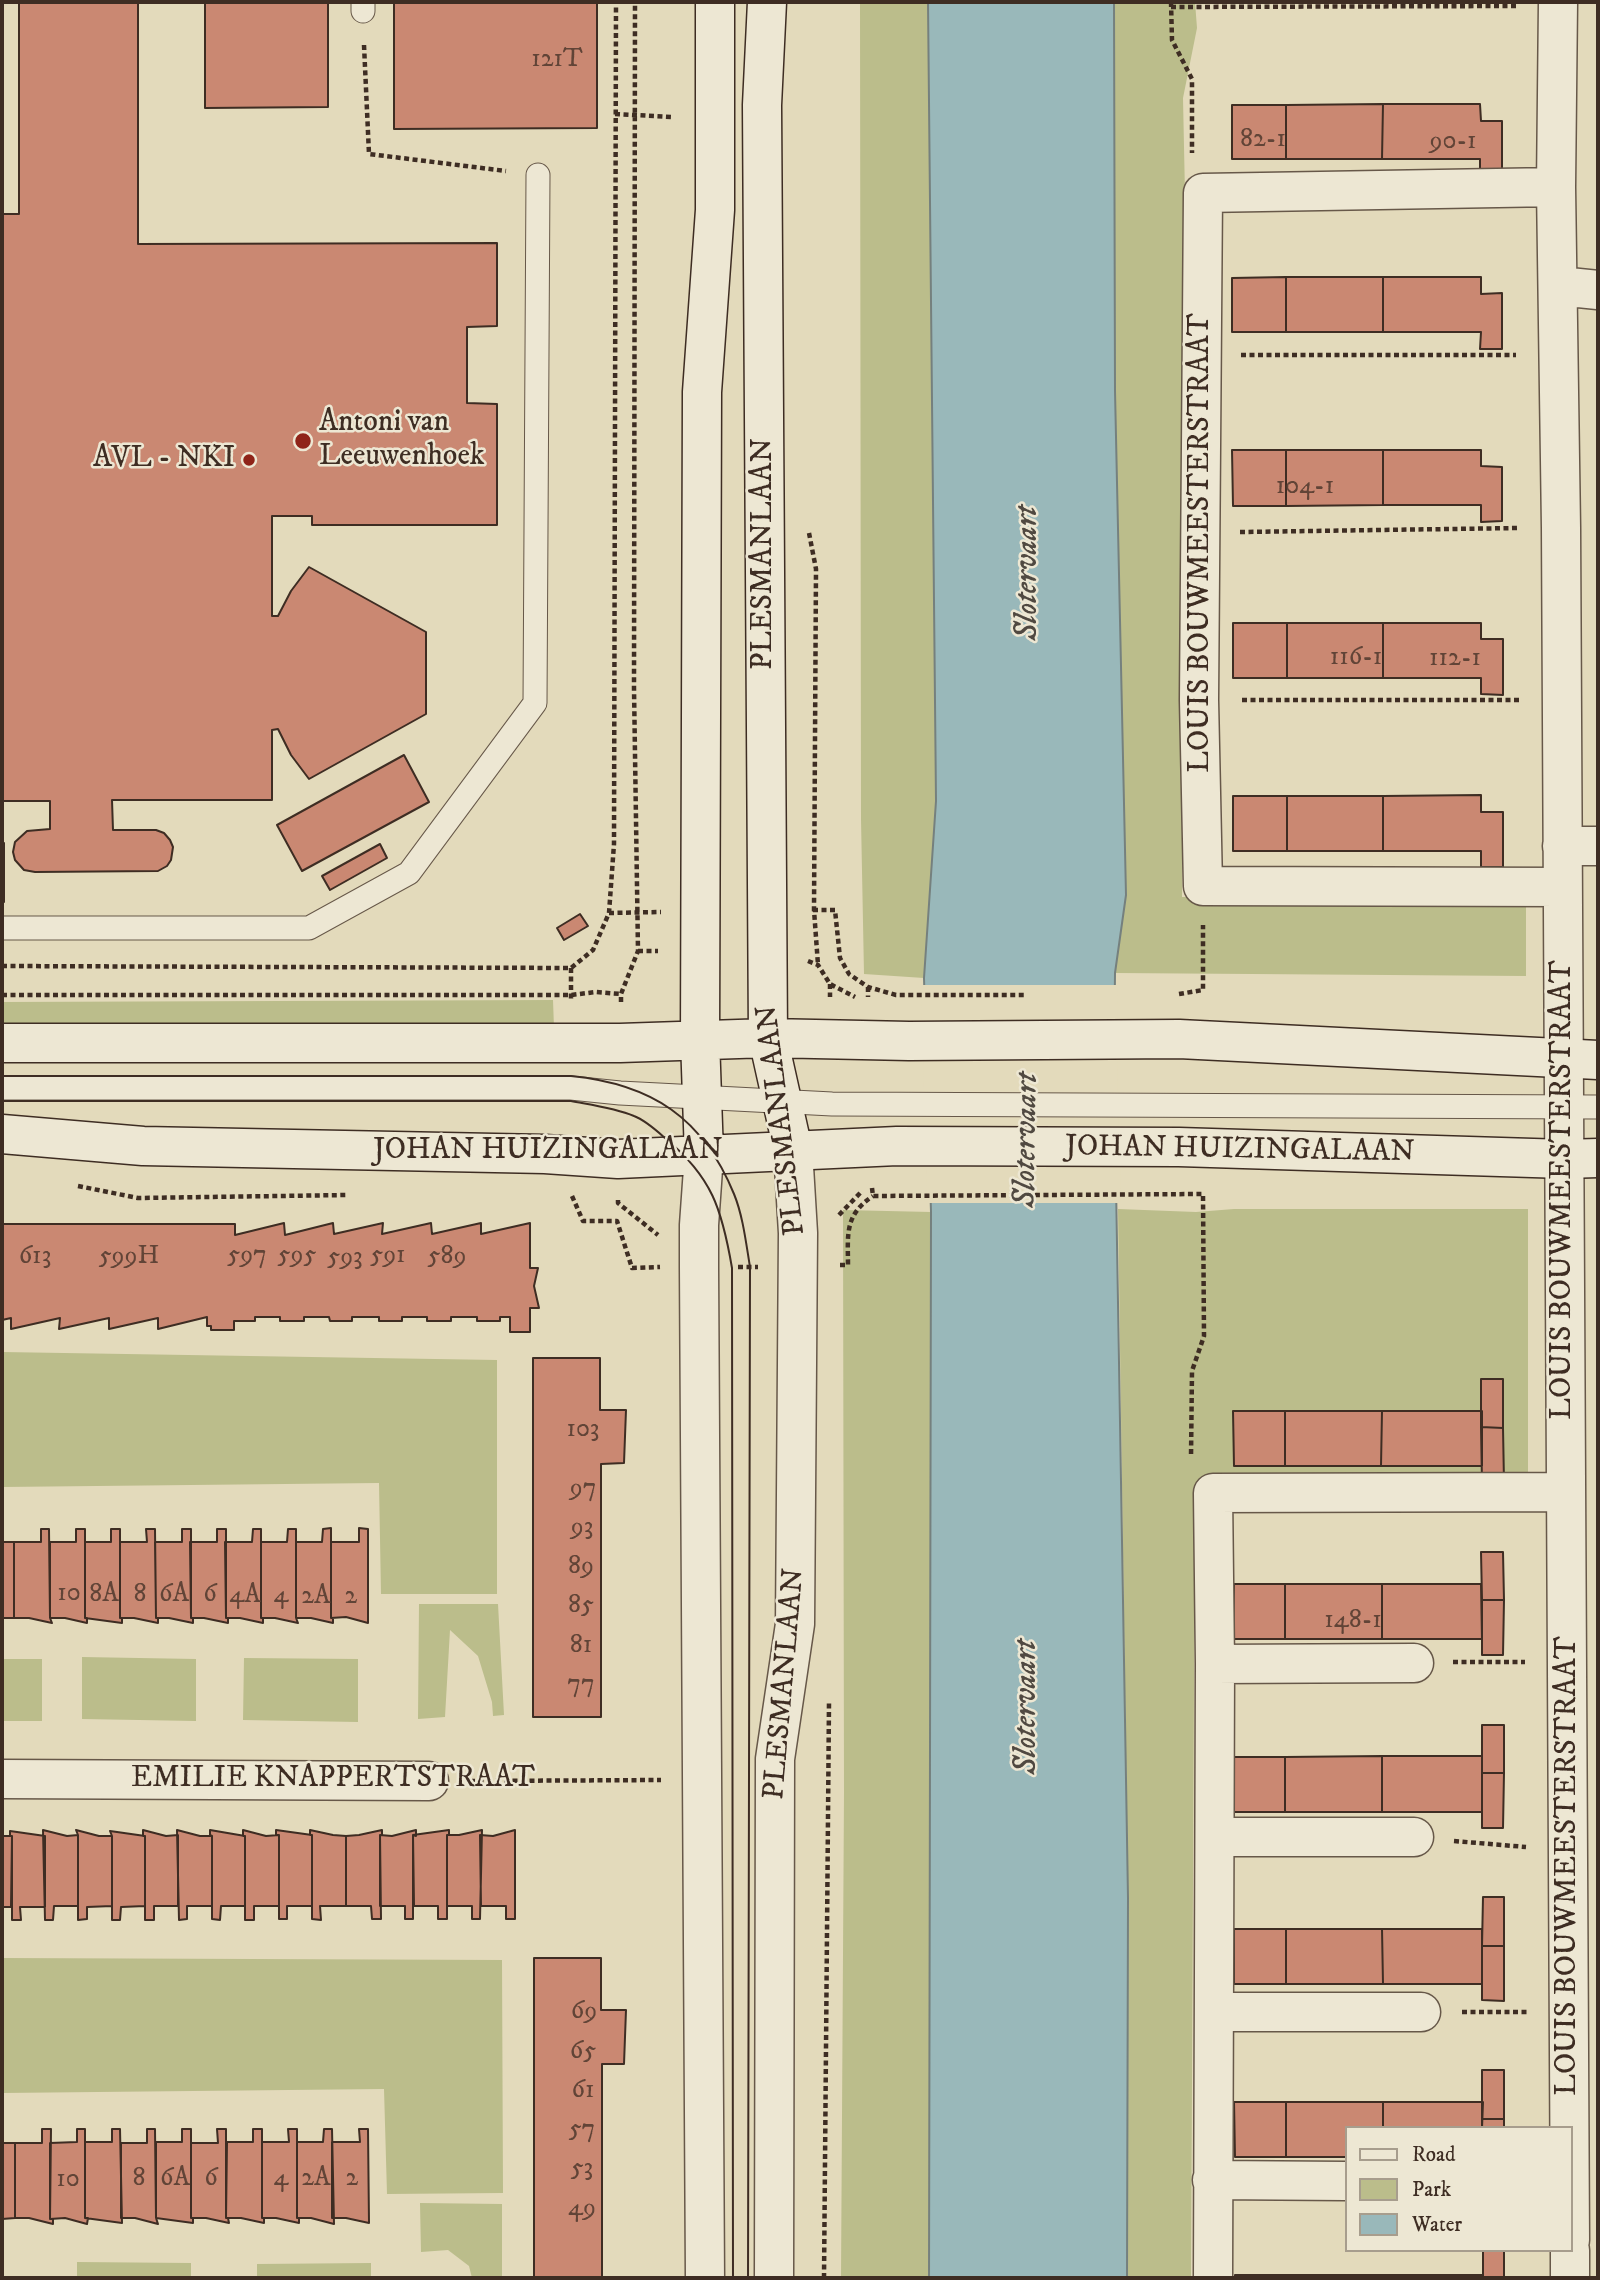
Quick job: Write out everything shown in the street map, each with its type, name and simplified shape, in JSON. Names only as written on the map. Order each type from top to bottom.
[{"type":"street","points":[[705,2278],[699,1295],[699,1225],[704,1155],[700,1039],[702,392],[715,210],[715,2]]},
{"type":"street","name":"PLESMANLAAN","points":[[767,2],[762,119],[768,1038],[793,1150],[798,1233],[795,1624],[775,1759],[774,2278]]},
{"type":"street","name":"LOUIS BOUWMEESTERSTRAAT","points":[[1558,4],[1556,187],[1561,700],[1580,846],[1562,887],[1581,1059],[1581,1158],[1565,1492],[1567,1661],[1583,1851],[1570,2013],[1570,2126]]},
{"type":"street","points":[[1203,193],[1556,187]]},
{"type":"street","name":"LOUIS BOUWMEESTERSTRAAT","points":[[1203,193],[1199,699],[1203,886],[1562,887]]},
{"type":"street","points":[[1559,286],[1598,290]]},
{"type":"street","points":[[2,1043],[620,1043],[768,1038],[1179,1039],[1581,1059]]},
{"type":"street","name":"JOHAN HUIZINGALAAN","points":[[2,1134],[144,1146],[545,1154],[618,1159],[897,1146],[1179,1147],[1581,1158]]},
{"type":"street","points":[[1213,2278],[1213,1493],[1565,1492]]},
{"type":"street","points":[[1215,1664],[1414,1663]]},
{"type":"street","name":"EMILIE KNAPPERTSTRAAT","points":[[2,1779],[429,1781]]},
{"type":"street","points":[[1215,1837],[1414,1837]]},
{"type":"street","points":[[1214,2012],[1422,2012]]},
{"type":"street","points":[[1212,2180],[1344,2181]]},
{"type":"street","points":[[1570,2252],[1570,2278]]},
{"type":"lane","points":[[2,928],[309,928],[409,873],[535,703],[538,175]]},
{"type":"lane","name":"JOHAN HUIZINGALAAN","points":[[2,1088],[571,1088],[782,1103],[1581,1107]]},
{"type":"path","points":[[2,966],[570,968],[593,950],[609,913],[614,844],[616,2]]},
{"type":"path","points":[[1203,193],[1191,173],[1192,79],[1172,40],[1171,4],[1558,4]]},
{"type":"path","points":[[363,6],[369,154],[538,175]]},
{"type":"path","points":[[615,114],[677,117]]},
{"type":"path","points":[[1202,355],[1559,356]]},
{"type":"path","points":[[1201,533],[1561,528]]},
{"type":"path","points":[[1199,699],[1561,700]]},
{"type":"path","points":[[818,965],[830,984]]},
{"type":"path","points":[[1178,995],[1203,990],[1203,966]]},
{"type":"path","points":[[868,987],[897,995]]},
{"type":"path","points":[[2,995],[621,994]]},
{"type":"path","points":[[834,1221],[866,1187],[872,1185]]},
{"type":"path","points":[[897,1195],[1203,1194],[1204,1336],[1192,1371],[1191,1475],[1213,1493]]},
{"type":"path","points":[[1414,1663],[1567,1661]]},
{"type":"path","points":[[824,2278],[829,1696]]},
{"type":"path","name":"EMILIE KNAPPERTSTRAAT","points":[[429,1781],[665,1780]]},
{"type":"path","points":[[1414,1837],[1583,1851]]},
{"type":"path","points":[[1422,2012],[1570,2013]]},
{"type":"green space","points":[[860,2],[928,2],[936,801],[924,978],[864,974],[861,819]]},
{"type":"green space","points":[[1114,2],[1195,2],[1197,28],[1183,98],[1185,195],[1182,897],[1526,898],[1526,976],[1115,973],[1126,895],[1115,391]]},
{"type":"green space","points":[[553,1000],[554,1028],[2,1031],[2,1002]]},
{"type":"green space","points":[[1118,1209],[1196,1212],[1234,1209],[1528,1209],[1528,1486],[1195,1485],[1191,2278],[1127,2278],[1128,1898]]},
{"type":"green space","points":[[843,1210],[931,1212],[929,2278],[841,2278]]},
{"type":"green space","points":[[2,1352],[497,1360],[497,1594],[381,1594],[379,1483],[2,1487]]},
{"type":"green space","points":[[419,1604],[498,1604],[504,1715],[493,1716],[492,1702],[478,1656],[450,1630],[445,1717],[418,1719]]},
{"type":"green space","points":[[82,1657],[196,1659],[196,1721],[82,1719]]},
{"type":"green space","points":[[244,1658],[358,1659],[358,1722],[243,1720]]},
{"type":"green space","points":[[2,1659],[42,1659],[42,1721],[2,1721]]},
{"type":"green space","points":[[2,1958],[502,1960],[503,2193],[387,2194],[384,2089],[2,2093]]},
{"type":"green space","points":[[420,2203],[502,2204],[502,2278],[472,2278],[469,2266],[448,2250],[421,2252]]},
{"type":"green space","points":[[77,2262],[191,2263],[191,2278],[77,2278]]},
{"type":"green space","points":[[371,2263],[371,2278],[257,2278],[257,2264]]},
{"type":"water","name":"Slotervaart","points":[[928,2],[1114,2],[1115,391],[1126,895],[1115,973],[1114,1065],[1128,1898],[1127,2278],[929,2278],[931,1212],[924,978],[936,801]]},
{"type":"pier","points":[[921,985],[1118,985],[1117,1065],[1121,1203],[927,1203]]},
{"type":"building","name":"AVL - NKI","points":[[19,2],[138,2],[138,244],[497,243],[497,326],[467,327],[467,403],[497,404],[497,525],[312,525],[312,516],[272,516],[272,616],[278,616],[291,591],[309,567],[426,632],[426,714],[309,779],[291,755],[278,729],[272,730],[272,800],[112,800],[113,830],[156,830],[164,833],[170,840],[173,847],[171,860],[158,871],[24,870],[15,860],[15,842],[27,831],[50,829],[50,801],[2,801],[2,214],[19,214]]},
{"type":"building","points":[[205,2],[328,2],[328,107],[205,108]]},
{"type":"building","points":[[394,2],[597,2],[597,128],[394,129]]},
{"type":"building","points":[[1383,104],[1382,159],[1286,159],[1286,105]]},
{"type":"building","points":[[1383,104],[1480,104],[1481,121],[1502,121],[1502,176],[1480,176],[1480,159],[1382,159]]},
{"type":"building","points":[[1232,105],[1286,105],[1286,159],[1232,159]]},
{"type":"building","points":[[1286,277],[1383,277],[1383,332],[1286,332]]},
{"type":"building","points":[[1286,277],[1286,332],[1232,332],[1232,278]]},
{"type":"building","points":[[1383,277],[1481,277],[1481,294],[1502,293],[1502,349],[1480,349],[1481,332],[1383,332]]},
{"type":"building","points":[[1232,450],[1286,450],[1286,506],[1233,506]]},
{"type":"building","points":[[1286,450],[1383,450],[1383,505],[1286,506]]},
{"type":"building","points":[[1383,450],[1481,450],[1481,466],[1502,467],[1502,521],[1481,522],[1481,505],[1383,505]]},
{"type":"building","points":[[1233,623],[1287,623],[1287,678],[1233,678]]},
{"type":"building","points":[[1287,623],[1383,623],[1383,678],[1287,678]]},
{"type":"building","points":[[1383,623],[1481,623],[1481,639],[1503,639],[1503,695],[1481,694],[1481,678],[1383,678]]},
{"type":"building","points":[[404,755],[429,802],[302,871],[277,825]]},
{"type":"building","points":[[1481,795],[1481,812],[1503,812],[1503,867],[1481,867],[1481,851],[1383,851],[1383,796]]},
{"type":"building","points":[[1233,796],[1287,796],[1287,851],[1233,851]]},
{"type":"building","points":[[1287,796],[1383,796],[1383,851],[1287,851]]},
{"type":"building","points":[[4,843],[4,902],[2,902]]},
{"type":"building","points":[[380,844],[387,858],[330,890],[322,876]]},
{"type":"building","points":[[580,914],[588,926],[564,940],[557,928]]},
{"type":"building","points":[[284,1223],[285,1235],[333,1223],[334,1234],[383,1223],[382,1234],[431,1223],[432,1234],[481,1223],[481,1234],[530,1223],[530,1268],[538,1268],[534,1286],[539,1308],[530,1308],[530,1332],[510,1332],[510,1317],[500,1317],[500,1321],[477,1321],[477,1317],[427,1321],[427,1317],[402,1317],[402,1321],[379,1321],[379,1317],[352,1317],[352,1321],[330,1321],[329,1317],[304,1317],[304,1321],[280,1321],[280,1317],[255,1317],[255,1321],[234,1321],[234,1330],[211,1330],[211,1326],[207,1326],[207,1317],[158,1329],[158,1318],[109,1329],[109,1318],[59,1329],[60,1318],[11,1329],[11,1318],[2,1320],[2,1224],[235,1224],[235,1235]]},
{"type":"building","points":[[533,1358],[600,1358],[600,1410],[626,1410],[624,1463],[601,1464],[601,1717],[533,1717]]},
{"type":"building","points":[[1481,1379],[1503,1379],[1503,1428],[1481,1427]]},
{"type":"building","points":[[1233,1411],[1285,1411],[1285,1466],[1234,1466]]},
{"type":"building","points":[[1285,1411],[1382,1411],[1381,1466],[1285,1466]]},
{"type":"building","points":[[1382,1411],[1482,1411],[1482,1466],[1381,1466]]},
{"type":"building","points":[[1481,1427],[1503,1428],[1504,1482],[1482,1482]]},
{"type":"building","points":[[331,1528],[333,1623],[296,1618],[296,1542],[322,1542],[323,1529]]},
{"type":"building","points":[[359,1528],[368,1529],[368,1623],[346,1617],[331,1618],[331,1542],[359,1542]]},
{"type":"building","points":[[41,1529],[49,1529],[52,1623],[14,1618],[14,1542],[41,1542]]},
{"type":"building","points":[[76,1529],[85,1529],[87,1623],[50,1618],[50,1542],[76,1542]]},
{"type":"building","points":[[111,1529],[120,1529],[122,1623],[85,1618],[85,1542],[111,1542]]},
{"type":"building","points":[[146,1529],[155,1529],[158,1623],[120,1618],[120,1542],[147,1542]]},
{"type":"building","points":[[182,1529],[191,1529],[193,1623],[156,1618],[155,1542],[182,1542]]},
{"type":"building","points":[[217,1529],[226,1529],[228,1623],[191,1618],[190,1542],[217,1542]]},
{"type":"building","points":[[253,1529],[261,1529],[263,1623],[226,1618],[225,1542],[252,1542]]},
{"type":"building","points":[[288,1529],[296,1529],[298,1623],[261,1618],[261,1542],[287,1542]]},
{"type":"building","points":[[2,1542],[14,1542],[14,1618],[2,1618]]},
{"type":"building","points":[[1481,1552],[1503,1552],[1504,1600],[1482,1600]]},
{"type":"building","points":[[1234,1584],[1285,1584],[1285,1639],[1233,1639]]},
{"type":"building","points":[[1285,1584],[1382,1584],[1382,1639],[1285,1639]]},
{"type":"building","points":[[1382,1584],[1481,1584],[1482,1639],[1382,1639]]},
{"type":"building","points":[[1482,1600],[1504,1600],[1503,1655],[1482,1655]]},
{"type":"building","points":[[1482,1725],[1504,1725],[1504,1773],[1482,1773]]},
{"type":"building","points":[[1382,1756],[1382,1812],[1285,1812],[1285,1757]]},
{"type":"building","points":[[1382,1756],[1482,1756],[1482,1812],[1382,1812]]},
{"type":"building","points":[[1234,1757],[1285,1757],[1285,1812],[1233,1812]]},
{"type":"building","points":[[1482,1773],[1504,1773],[1503,1828],[1482,1828]]},
{"type":"building","points":[[43,1830],[67,1836],[78,1835],[78,1906],[54,1906],[53,1920],[45,1920]]},
{"type":"building","points":[[76,1830],[99,1836],[112,1836],[112,1906],[87,1907],[87,1919],[78,1920],[78,1835]]},
{"type":"building","points":[[143,1830],[166,1836],[178,1835],[178,1906],[154,1906],[154,1920],[145,1920]]},
{"type":"building","points":[[177,1830],[212,1836],[212,1906],[187,1906],[187,1919],[179,1920]]},
{"type":"building","points":[[210,1830],[245,1836],[245,1906],[221,1906],[220,1920],[212,1919]]},
{"type":"building","points":[[243,1830],[266,1836],[279,1835],[279,1906],[254,1906],[254,1920],[245,1920]]},
{"type":"building","points":[[276,1830],[312,1835],[312,1906],[287,1906],[287,1919],[279,1919],[279,1835],[276,1835]]},
{"type":"building","points":[[310,1830],[346,1836],[346,1906],[320,1906],[321,1920],[312,1919]]},
{"type":"building","points":[[382,1830],[381,1919],[372,1919],[371,1906],[346,1906],[346,1836]]},
{"type":"building","points":[[416,1830],[416,1836],[413,1835],[413,1919],[405,1919],[405,1906],[380,1906],[380,1835],[392,1836]]},
{"type":"building","points":[[449,1830],[447,1919],[438,1919],[438,1906],[414,1906],[413,1835]]},
{"type":"building","points":[[482,1830],[480,1919],[472,1919],[472,1906],[447,1906],[447,1835]]},
{"type":"building","points":[[515,1830],[515,1919],[506,1919],[506,1906],[481,1906],[480,1835],[493,1836]]},
{"type":"building","points":[[10,1831],[45,1836],[45,1907],[20,1907],[21,1920],[12,1920]]},
{"type":"building","points":[[110,1831],[145,1836],[145,1906],[121,1907],[120,1920],[112,1920]]},
{"type":"building","points":[[2,1836],[12,1836],[11,1907],[2,1907]]},
{"type":"building","points":[[1483,1897],[1504,1897],[1504,1946],[1482,1946]]},
{"type":"building","points":[[1234,1929],[1286,1929],[1286,1984],[1234,1984]]},
{"type":"building","points":[[1286,1929],[1382,1929],[1383,1984],[1286,1984]]},
{"type":"building","points":[[1382,1929],[1482,1929],[1482,1984],[1383,1984]]},
{"type":"building","points":[[1482,1946],[1504,1946],[1504,2001],[1482,2000]]},
{"type":"building","points":[[534,1958],[601,1958],[601,2010],[626,2010],[624,2064],[602,2064],[602,2278],[534,2278]]},
{"type":"building","points":[[1482,2070],[1504,2070],[1504,2119],[1482,2119]]},
{"type":"building","points":[[1234,2102],[1286,2102],[1286,2157],[1235,2157]]},
{"type":"building","points":[[1286,2102],[1383,2102],[1383,2126],[1344,2126],[1344,2157],[1286,2157]]},
{"type":"building","points":[[1383,2102],[1483,2102],[1482,2126],[1383,2126]]},
{"type":"building","points":[[1482,2119],[1504,2119],[1504,2126],[1482,2126]]},
{"type":"building","points":[[42,2129],[51,2129],[50,2219],[53,2219],[53,2224],[29,2218],[15,2218],[15,2143],[42,2143]]},
{"type":"building","points":[[77,2129],[85,2129],[87,2224],[65,2218],[50,2219],[50,2143],[77,2142]]},
{"type":"building","points":[[112,2129],[120,2129],[122,2223],[85,2218],[85,2142],[112,2142]]},
{"type":"building","points":[[147,2129],[155,2129],[158,2224],[135,2218],[121,2218],[121,2143],[147,2143]]},
{"type":"building","points":[[182,2129],[191,2129],[193,2223],[156,2218],[156,2142],[182,2142]]},
{"type":"building","points":[[217,2129],[226,2129],[226,2218],[229,2223],[191,2218],[191,2143],[218,2143]]},
{"type":"building","points":[[253,2129],[262,2129],[264,2223],[226,2218],[227,2142],[253,2142]]},
{"type":"building","points":[[288,2129],[297,2129],[299,2223],[262,2218],[262,2142],[289,2142]]},
{"type":"building","points":[[324,2129],[332,2129],[334,2224],[311,2218],[297,2218],[297,2142],[323,2142]]},
{"type":"building","points":[[359,2129],[368,2129],[369,2223],[332,2218],[332,2142],[360,2142]]},
{"type":"building","points":[[2,2143],[15,2143],[15,2218],[2,2219]]},
{"type":"building","points":[[1483,2252],[1504,2252],[1504,2278],[1483,2278]]},
{"type":"building","points":[[1235,2275],[1286,2275],[1286,2278],[1235,2278]]},
{"type":"building","points":[[1286,2275],[1383,2275],[1383,2278],[1286,2278]]},
{"type":"building","points":[[1383,2275],[1483,2275],[1483,2278],[1383,2278]]},
{"type":"tram line","points":[[2,1076],[571,1076],[600,1080],[650,1097],[690,1125],[721,1167],[740,1211],[750,1267],[748,2278]]},
{"type":"tram line","points":[[2,1101],[571,1101],[619,1111],[642,1120],[681,1152],[704,1181],[719,1211],[732,1268],[733,2278]]},
{"type":"place","name":"Antoni van Leeuwenhoek","points":[[303,441]]},
{"type":"place","name":"AVL - NKI","points":[[249,460]]}]
